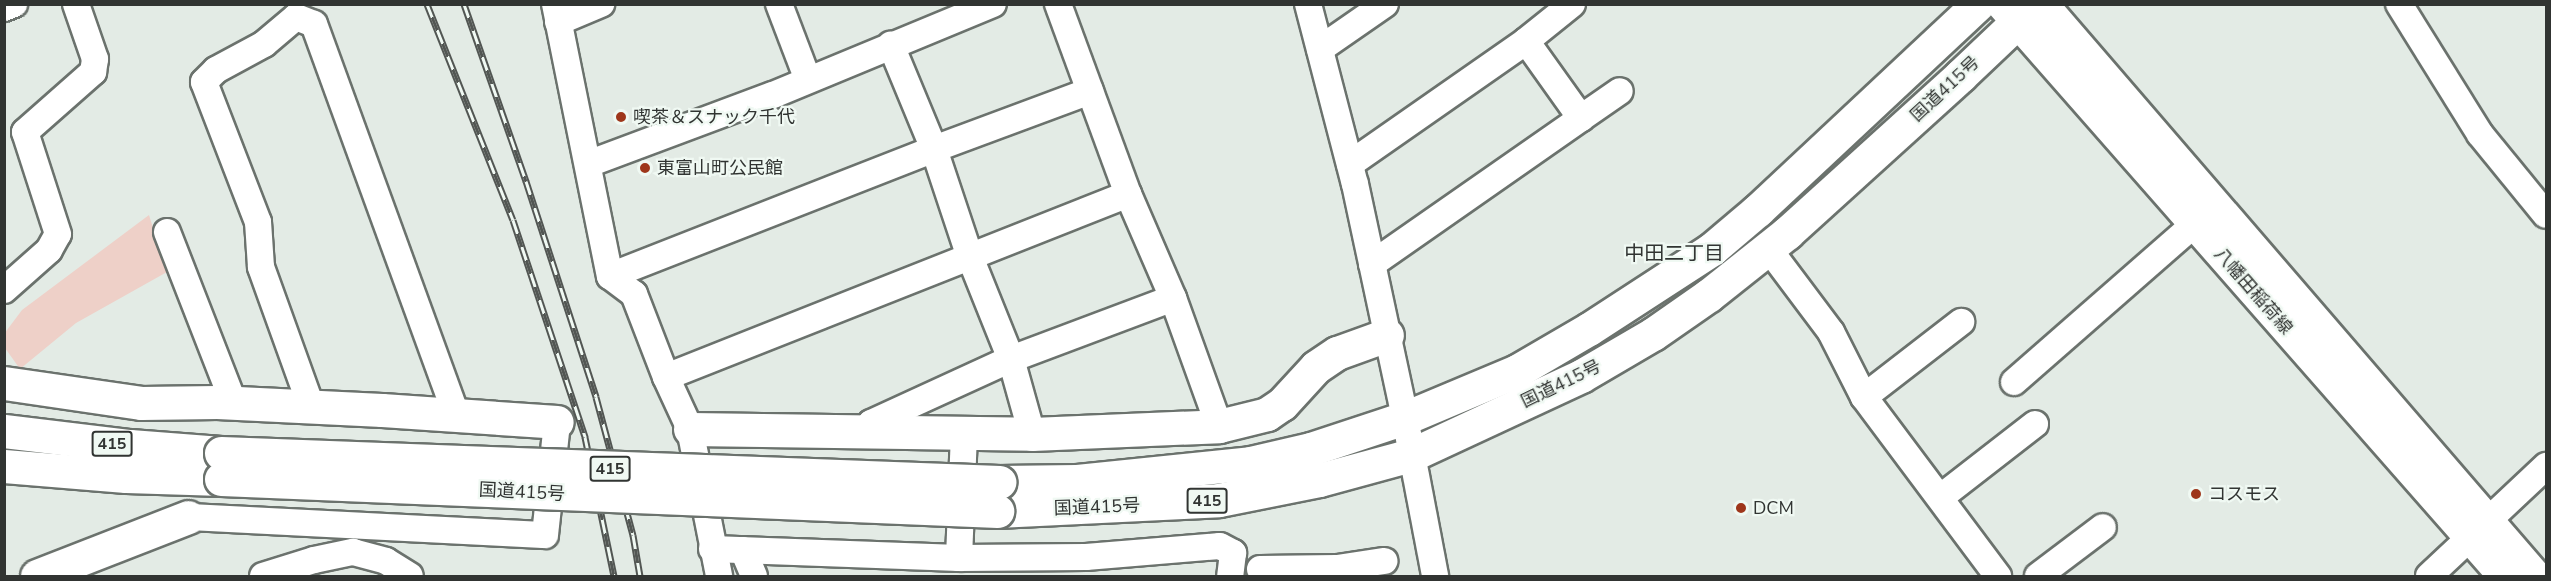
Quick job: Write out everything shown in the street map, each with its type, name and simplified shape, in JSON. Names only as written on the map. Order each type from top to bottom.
[{"type":"main road","name":"国道415号","points":[[998,496],[1077,481],[1250,463],[1311,449],[1405,418],[1517,371],[1589,329],[1712,249],[1758,210],[1978,4]]},
{"type":"main road","name":"国道415号","points":[[4,466],[126,476],[221,466],[998,496],[1219,500],[1319,480],[1411,455],[1581,376],[1653,334],[1709,295],[1767,248],[1882,147],[2024,9]]},
{"type":"main road","name":"八幡田稲荷線","points":[[2024,9],[2478,530],[2534,576]]},
{"type":"main road","points":[[690,429],[1032,434],[1219,426],[1267,414],[1282,404],[1316,367],[1337,353],[1388,335]]},
{"type":"main road","points":[[4,383],[141,402],[311,406],[557,422]]},
{"type":"main road","name":"国道415号","points":[[4,431],[130,446],[221,466]]},
{"type":"main road","points":[[37,576],[188,518]]},
{"type":"main road","name":"八幡田稲荷線","points":[[2478,530],[2505,576]]},
{"type":"street","points":[[4,8],[14,4]]},
{"type":"street","points":[[4,290],[49,250],[58,234],[25,132],[93,72],[95,59],[76,4]]},
{"type":"street","points":[[601,4],[556,13],[610,276],[633,294],[666,377],[690,429],[719,576]]},
{"type":"street","points":[[779,4],[808,80]]},
{"type":"street","points":[[588,164],[808,80],[993,4]]},
{"type":"street","points":[[1058,4],[1128,194],[1173,298],[1219,426]]},
{"type":"street","points":[[1308,4],[1350,164],[1388,335],[1435,576]]},
{"type":"street","points":[[1320,49],[1385,4]]},
{"type":"street","points":[[1350,164],[1526,41],[1572,4]]},
{"type":"street","points":[[2399,4],[2480,134],[2547,215]]},
{"type":"street","points":[[311,406],[261,267],[258,222],[204,82],[216,70],[264,44],[296,17],[314,24],[456,415]]},
{"type":"street","points":[[1526,41],[1581,118]]},
{"type":"street","points":[[891,45],[934,149],[970,256],[1011,358],[1032,434]]},
{"type":"street","points":[[610,276],[934,149],[1090,91]]},
{"type":"street","points":[[1372,264],[1620,91]]},
{"type":"street","points":[[666,377],[1128,194]]},
{"type":"street","points":[[2014,382],[2205,214]]},
{"type":"street","points":[[167,232],[234,404]]},
{"type":"street","points":[[1767,248],[1831,332],[1864,397],[1998,576]]},
{"type":"street","points":[[865,431],[871,423],[1011,358],[1173,298]]},
{"type":"street","points":[[1864,397],[1961,322]]},
{"type":"street","points":[[188,518],[545,535],[557,422]]},
{"type":"street","points":[[1941,497],[2035,424]]},
{"type":"street","points":[[959,558],[964,433]]},
{"type":"street","points":[[2429,576],[2547,466]]},
{"type":"street","points":[[2038,576],[2103,526]]},
{"type":"street","points":[[712,549],[959,558],[1086,556],[1220,546],[1233,553],[1230,576]]},
{"type":"street","points":[[742,550],[754,576]]},
{"type":"street","points":[[263,576],[314,560],[353,552],[386,561],[411,576]]},
{"type":"street","points":[[1260,569],[1338,572],[1384,561]]},
{"type":"shaded area","points":[[149,215],[167,272],[76,323],[20,369],[5,348],[4,334],[22,310]]},
{"type":"railway","points":[[427,4],[513,220],[585,437],[614,576]]},
{"type":"railway","points":[[464,4],[526,181],[596,397],[633,535],[640,576]]},
{"type":"place","name":"喫茶＆スナック千代","points":[[621,117]]},
{"type":"place","name":"東富山町公民館","points":[[645,168]]},
{"type":"place","name":"コスモス","points":[[2196,494]]},
{"type":"place","name":"DCM","points":[[1741,508]]},
{"type":"district","name":"中田二丁目","points":[[1674,253]]}]
